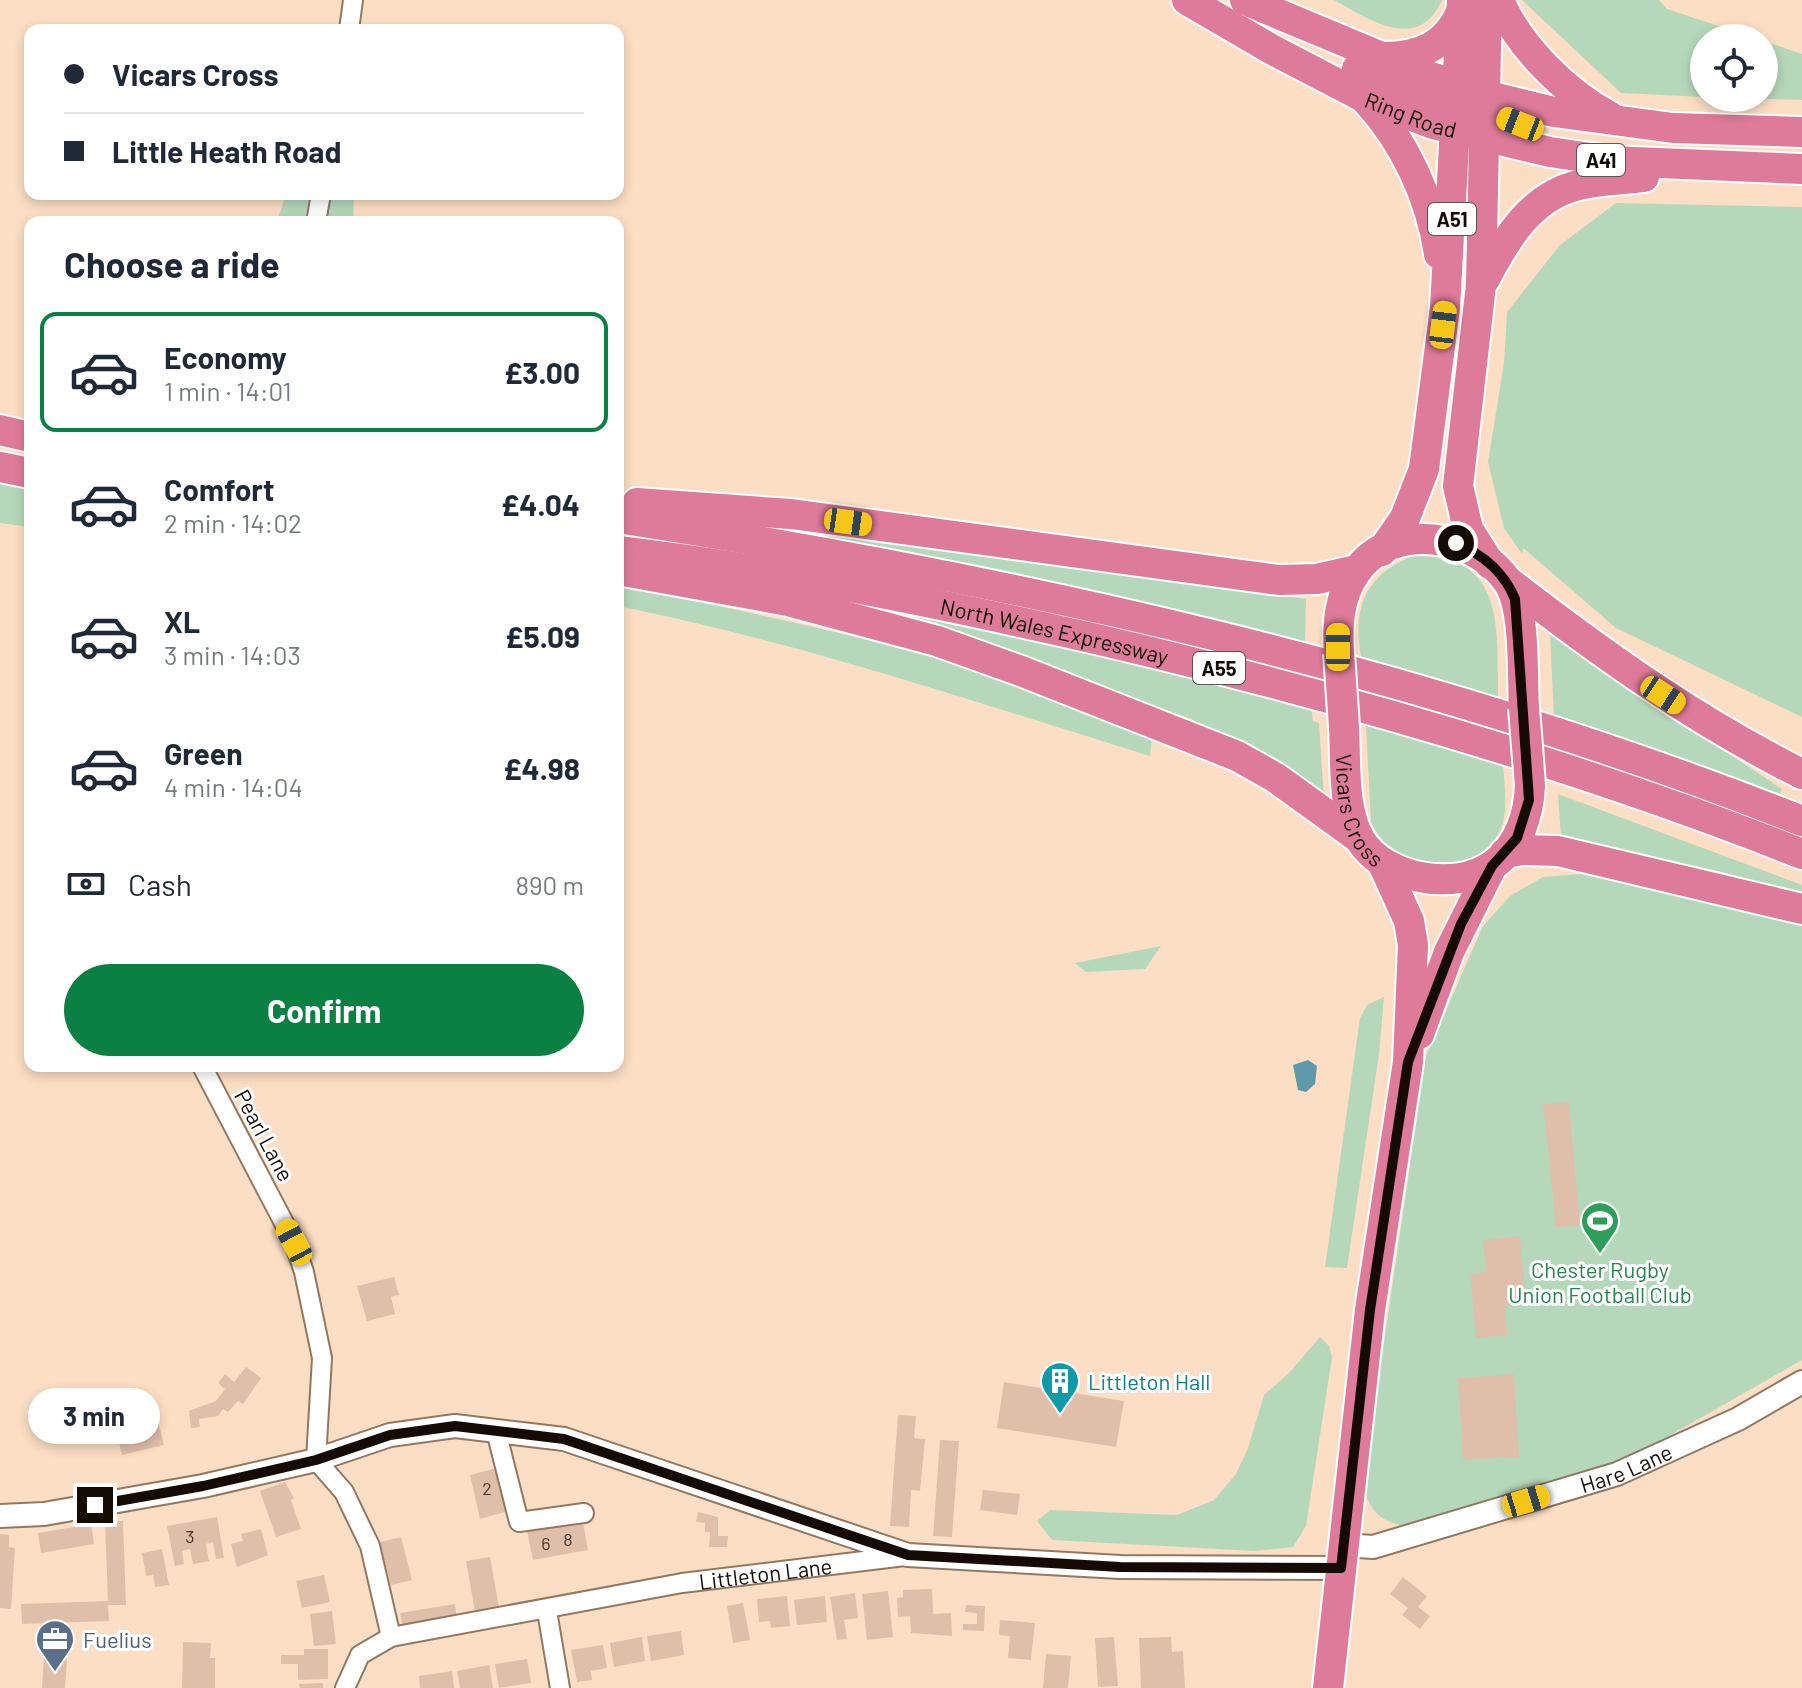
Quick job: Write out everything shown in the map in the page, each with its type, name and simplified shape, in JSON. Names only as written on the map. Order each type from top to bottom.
[{"type":"highway","name":"Ring Road","points":[[1187,0],[1271,49],[1409,117],[1471,112],[1558,113],[1673,128],[1802,132]]},
{"type":"highway","points":[[1499,0],[1512,25],[1546,65],[1580,98],[1621,122]]},
{"type":"highway","name":"Ring Road","points":[[1250,3],[1378,57],[1471,112],[1578,157],[1718,167],[1802,169]]},
{"type":"highway","points":[[1250,3],[1329,55],[1471,112]]},
{"type":"highway","points":[[1378,57],[1401,57],[1428,50],[1447,36],[1470,4]]},
{"type":"highway","name":"A51","points":[[1408,1062],[1449,952],[1527,813],[1530,785],[1518,616],[1500,573],[1468,529],[1458,486],[1481,285],[1471,112],[1470,4]]},
{"type":"highway","points":[[1363,97],[1383,118],[1422,191],[1438,242],[1445,308]]},
{"type":"highway","name":"A51","points":[[1382,551],[1405,518],[1424,469],[1471,112]]},
{"type":"highway","points":[[1481,285],[1522,220],[1560,191],[1591,183],[1718,167]]},
{"type":"highway","points":[[0,430],[24,436]]},
{"type":"highway","points":[[0,467],[24,472]]},
{"type":"highway","points":[[624,502],[791,514],[1279,580],[1317,579],[1357,570]]},
{"type":"highway","name":"North Wales Expressway","points":[[624,519],[816,549],[1071,599],[1290,654],[1600,748],[1802,821]]},
{"type":"highway","name":"Vicars Cross","points":[[1500,573],[1472,550],[1442,539],[1408,540],[1382,551],[1357,570],[1341,603],[1339,653],[1349,796],[1359,838],[1383,864],[1403,873],[1440,878],[1476,873],[1523,850],[1558,851],[1802,909]]},
{"type":"highway","name":"North Wales Expressway","points":[[624,552],[881,591],[1273,680],[1597,781],[1802,854]]},
{"type":"highway","points":[[624,571],[788,601],[937,641],[1021,671],[1237,756],[1276,778],[1359,838]]},
{"type":"highway","points":[[1500,573],[1624,669],[1683,708],[1802,774]]},
{"type":"highway","name":"A51","points":[[1328,1688],[1370,1310],[1408,1062],[1413,945],[1409,921],[1383,864]]},
{"type":"street","points":[[350,24],[353,0]]},
{"type":"street","name":"Pearl Lane","points":[[205,1072],[294,1242],[304,1272],[322,1358],[316,1460]]},
{"type":"street","name":"Hare Lane","points":[[1343,1556],[1617,1474],[1738,1419],[1802,1382]]},
{"type":"street","points":[[0,1516],[44,1514],[203,1486],[316,1460],[390,1435],[455,1426],[564,1439],[908,1555]]},
{"type":"street","points":[[496,1431],[519,1522],[584,1513]]},
{"type":"street","points":[[316,1460],[344,1492],[370,1546],[391,1637],[360,1655],[345,1688]]},
{"type":"street","name":"Littleton Lane","points":[[391,1637],[547,1611],[682,1583],[908,1555],[1120,1567],[1343,1556]]},
{"type":"street","points":[[547,1611],[560,1688]]},
{"type":"green space","points":[[1334,0],[1442,0],[1432,16],[1420,25],[1407,29],[1377,23]]},
{"type":"green space","points":[[1522,0],[1659,0],[1667,9],[1713,24],[1690,24],[1690,96],[1621,93]]},
{"type":"green space","points":[[1778,46],[1802,54],[1802,100],[1778,99]]},
{"type":"green space","points":[[284,200],[309,200],[305,216],[279,216]]},
{"type":"green space","points":[[329,200],[354,200],[353,216],[326,216]]},
{"type":"green space","points":[[1616,203],[1802,207],[1802,717],[1616,628],[1523,548],[1522,554],[1504,528],[1488,462],[1504,363],[1507,312],[1560,245]]},
{"type":"green space","points":[[0,483],[24,487],[24,526],[0,523]]},
{"type":"green space","points":[[795,524],[1306,599],[1305,642],[1107,593],[794,534]]},
{"type":"green space","points":[[1413,556],[1444,558],[1466,567],[1481,582],[1490,600],[1495,623],[1498,699],[1361,657],[1359,623],[1366,595],[1384,572]]},
{"type":"green space","points":[[766,583],[987,625],[1311,707],[1313,721],[1319,723],[1324,799],[1191,719],[1012,654]]},
{"type":"green space","points":[[624,584],[919,651],[1066,702],[1152,737],[1150,756],[819,655],[624,607]]},
{"type":"green space","points":[[1550,634],[1782,789],[1779,798],[1554,718]]},
{"type":"green space","points":[[1366,725],[1503,763],[1503,824],[1487,848],[1471,859],[1453,865],[1433,866],[1397,853],[1382,839],[1371,822]]},
{"type":"green space","points":[[1558,794],[1802,885],[1802,894],[1718,871],[1561,837]]},
{"type":"green space","name":"Chester Rugby Union Football Club","points":[[1582,874],[1802,925],[1802,1360],[1615,1467],[1411,1528],[1379,1515],[1370,1504],[1363,1486],[1426,1056],[1483,926],[1510,896],[1543,877]]},
{"type":"green space","points":[[1161,946],[1145,969],[1086,972],[1075,963]]},
{"type":"green space","points":[[1384,997],[1379,1054],[1347,1268],[1325,1267],[1360,1018],[1367,1005]]},
{"type":"green space","points":[[1320,1337],[1329,1346],[1332,1357],[1306,1526],[1293,1547],[1255,1551],[1052,1540],[1037,1521],[1050,1510],[1177,1515],[1214,1500],[1236,1474],[1248,1448],[1264,1395],[1289,1373]]},
{"type":"water","points":[[1308,1060],[1317,1066],[1315,1084],[1306,1092],[1298,1090],[1293,1065]]},
{"type":"building","points":[[1569,1102],[1580,1226],[1556,1227],[1543,1104]]},
{"type":"building","points":[[1520,1236],[1526,1303],[1505,1305],[1507,1335],[1476,1338],[1470,1274],[1486,1272],[1483,1240]]},
{"type":"building","points":[[394,1277],[399,1295],[391,1297],[395,1314],[367,1321],[357,1286]]},
{"type":"building","points":[[246,1367],[261,1378],[243,1404],[238,1401],[228,1412],[223,1409],[218,1416],[199,1419],[200,1427],[191,1428],[189,1411],[216,1401],[225,1389],[218,1383],[225,1374],[234,1382]]},
{"type":"building","points":[[1514,1374],[1519,1457],[1463,1460],[1458,1378]]},
{"type":"building","name":"Littleton Hall","points":[[1004,1382],[1124,1401],[1116,1447],[997,1428]]},
{"type":"building","points":[[898,1415],[916,1416],[914,1438],[925,1439],[920,1491],[911,1490],[909,1527],[890,1526]]},
{"type":"building","points":[[157,1417],[164,1445],[122,1455],[115,1427]]},
{"type":"building","points":[[940,1440],[959,1441],[952,1537],[933,1536]]},
{"type":"building","points":[[497,1468],[508,1511],[480,1519],[470,1475]]},
{"type":"building","points":[[285,1482],[294,1498],[291,1500],[301,1529],[276,1537],[260,1491]]},
{"type":"building","points":[[983,1490],[1020,1494],[1017,1515],[980,1510]]},
{"type":"building","points":[[698,1512],[718,1517],[718,1536],[728,1536],[727,1547],[709,1547],[710,1532],[705,1532],[705,1523],[696,1522]]},
{"type":"building","points":[[217,1517],[224,1558],[216,1559],[213,1542],[206,1544],[209,1561],[193,1564],[190,1549],[182,1551],[184,1564],[175,1566],[167,1526]]},
{"type":"building","points":[[123,1521],[126,1605],[108,1605],[109,1621],[22,1624],[21,1604],[108,1601],[105,1522]]},
{"type":"building","points":[[583,1523],[588,1550],[533,1560],[527,1531]]},
{"type":"building","points":[[91,1524],[94,1544],[41,1553],[38,1533]]},
{"type":"building","points":[[261,1529],[268,1555],[237,1567],[231,1544],[243,1541],[241,1534]]},
{"type":"building","points":[[0,1534],[9,1535],[9,1547],[15,1548],[11,1609],[0,1608]]},
{"type":"building","points":[[401,1537],[412,1580],[391,1585],[380,1542]]},
{"type":"building","points":[[162,1549],[169,1585],[155,1587],[153,1575],[146,1576],[142,1553]]},
{"type":"building","points":[[490,1557],[500,1613],[476,1617],[466,1561]]},
{"type":"building","points":[[324,1575],[330,1602],[302,1608],[296,1581]]},
{"type":"building","points":[[1403,1577],[1427,1596],[1418,1607],[1430,1616],[1420,1629],[1402,1615],[1408,1608],[1390,1594]]},
{"type":"building","points":[[932,1589],[933,1614],[951,1613],[952,1636],[911,1633],[910,1616],[898,1617],[897,1598],[903,1597],[903,1590]]},
{"type":"building","points":[[888,1591],[893,1637],[867,1640],[862,1594]]},
{"type":"building","points":[[855,1593],[858,1618],[844,1620],[847,1639],[837,1640],[830,1597]]},
{"type":"building","points":[[787,1596],[790,1626],[771,1628],[770,1621],[759,1622],[757,1599]]},
{"type":"building","points":[[825,1596],[827,1622],[797,1625],[794,1600]]},
{"type":"building","points":[[743,1603],[750,1640],[733,1643],[727,1606]]},
{"type":"building","points":[[455,1604],[457,1620],[403,1629],[400,1613]]},
{"type":"building","points":[[966,1605],[985,1606],[984,1631],[963,1630],[963,1624],[977,1624],[977,1613],[965,1612]]},
{"type":"building","points":[[332,1611],[336,1644],[314,1646],[310,1614]]},
{"type":"building","points":[[1000,1620],[1035,1623],[1031,1660],[1008,1658],[1010,1636],[999,1635]]},
{"type":"building","points":[[681,1631],[684,1655],[651,1661],[647,1636]]},
{"type":"building","points":[[642,1637],[645,1661],[614,1667],[610,1643]]},
{"type":"building","points":[[1114,1637],[1118,1686],[1098,1687],[1095,1638]]},
{"type":"building","points":[[1171,1637],[1172,1652],[1183,1651],[1185,1688],[1141,1688],[1139,1638]]},
{"type":"building","points":[[183,1642],[211,1643],[210,1658],[215,1658],[215,1688],[182,1688]]},
{"type":"building","points":[[603,1645],[607,1668],[591,1671],[592,1680],[577,1682],[571,1650]]},
{"type":"building","points":[[304,1649],[328,1649],[328,1679],[298,1680],[298,1664],[281,1664],[281,1655],[304,1655]]},
{"type":"building","points":[[1046,1654],[1071,1656],[1068,1688],[1043,1688]]},
{"type":"building","name":"Fuelius","points":[[44,1657],[67,1658],[65,1688],[42,1688]]},
{"type":"building","points":[[527,1659],[531,1683],[499,1688],[495,1664]]},
{"type":"building","points":[[489,1665],[493,1688],[460,1688],[457,1671]]},
{"type":"building","points":[[452,1671],[454,1688],[420,1688],[419,1676]]},
{"type":"building","points":[[323,1683],[323,1688],[300,1688],[299,1684]]},
{"type":"place","name":"Chester Rugby Union Football Club","points":[[1600,1255]]},
{"type":"place","name":"Littleton Hall","points":[[1060,1415]]},
{"type":"place","name":"Fuelius","points":[[55,1673]]},
{"type":"route","points":[[95,1505],[203,1486],[316,1460],[390,1435],[455,1426],[564,1439],[908,1555],[1120,1567],[1341,1568],[1370,1310],[1408,1062],[1461,924],[1492,866],[1517,838],[1529,800],[1515,599],[1509,582],[1472,550],[1456,543]]}]
